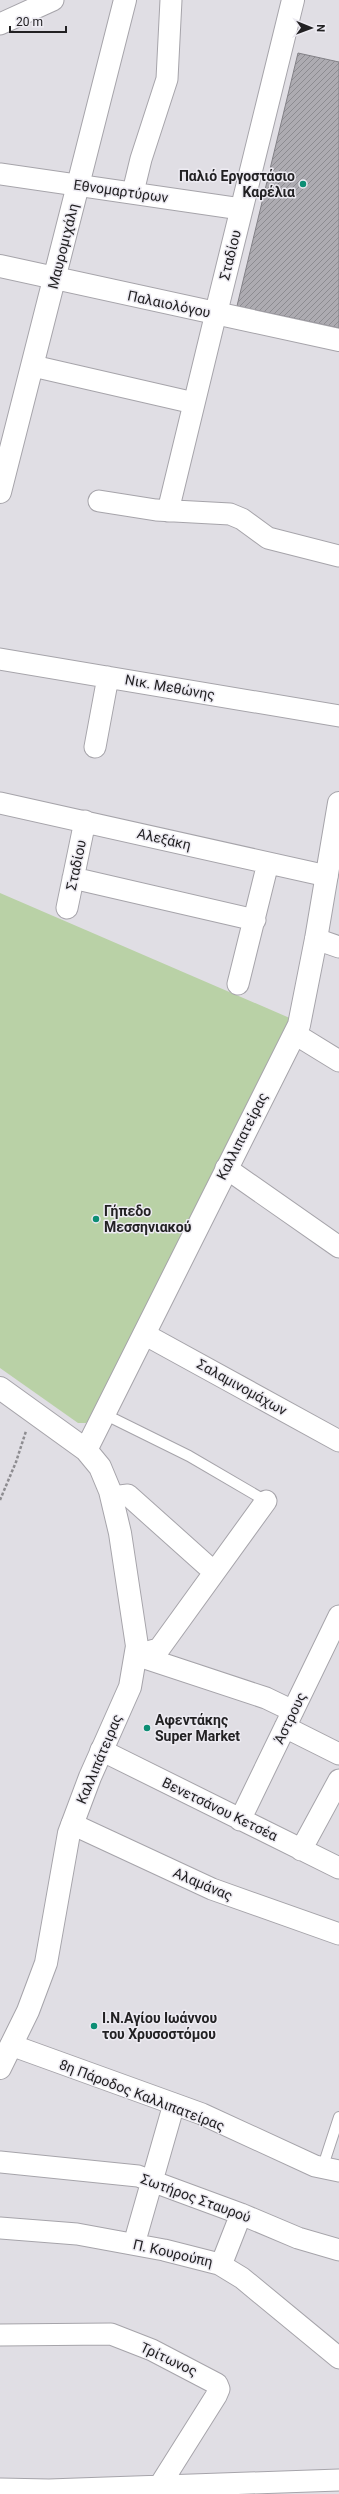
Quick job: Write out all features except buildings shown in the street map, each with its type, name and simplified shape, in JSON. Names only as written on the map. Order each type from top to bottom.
[{"type":"street","points":[[0,24],[53,0]]},
{"type":"street","name":"Μαυρομιχάλη","points":[[1,486],[33,366],[125,0]]},
{"type":"street","points":[[133,192],[141,159],[167,79],[171,0]]},
{"type":"street","name":"Σταδίου","points":[[168,511],[293,0]]},
{"type":"street","name":"Εθνομαρτύρων","points":[[0,174],[133,192],[241,209]]},
{"type":"street","name":"Παλαιολόγου","points":[[0,266],[339,340]]},
{"type":"street","points":[[33,366],[194,403]]},
{"type":"street","points":[[99,500],[168,511],[230,514],[242,519],[268,538],[339,556]]},
{"type":"street","name":"Νικ. Μεθώνης","points":[[0,659],[339,716]]},
{"type":"street","points":[[95,747],[108,677]]},
{"type":"street","name":"Αλεξάκη","points":[[0,803],[327,876]]},
{"type":"street","name":"Καλλιπατείρας","points":[[86,1450],[226,1168],[295,1034],[302,1015],[327,876],[335,851],[339,803]]},
{"type":"street","name":"Σταδίου","points":[[67,908],[85,821]]},
{"type":"street","points":[[238,984],[268,863]]},
{"type":"street","points":[[74,878],[255,920]]},
{"type":"street","points":[[316,939],[339,947]]},
{"type":"street","points":[[295,1034],[339,1061]]},
{"type":"street","points":[[226,1168],[339,1247]]},
{"type":"street","name":"Σαλαμινομάχων","points":[[144,1334],[339,1441]]},
{"type":"street","name":"Καλλιπάτειρας","points":[[0,1388],[86,1450],[100,1467],[112,1497],[132,1605],[136,1655],[130,1687],[101,1750],[72,1824],[65,1848],[46,1963],[31,2004],[0,2068]]},
{"type":"street","points":[[112,1497],[128,1495],[214,1572]]},
{"type":"street","points":[[136,1655],[159,1649],[266,1501]]},
{"type":"street","name":"Άστρους","points":[[240,1820],[339,1616]]},
{"type":"street","points":[[136,1655],[266,1698],[289,1719],[339,1754]]},
{"type":"street","name":"Βενετσάνου Κετσέα","points":[[101,1750],[339,1868]]},
{"type":"street","points":[[301,1850],[339,1780]]},
{"type":"street","name":"Αλαμάνας","points":[[72,1824],[212,1889],[339,1934]]},
{"type":"street","name":"8η Πάροδος Καλλιπατείρας","points":[[11,2045],[202,2114],[330,2170]]},
{"type":"street","points":[[134,2244],[174,2104]]},
{"type":"street","name":"Σωτήρος Σταυρού","points":[[0,2162],[138,2176],[241,2214],[298,2238],[339,2250]]},
{"type":"street","points":[[221,2265],[241,2214]]},
{"type":"street","name":"Π. Κουρούπη","points":[[0,2228],[77,2234],[194,2256],[221,2265],[242,2278],[339,2358]]},
{"type":"street","name":"Τρίτωνος","points":[[0,2335],[111,2334],[152,2350],[217,2384],[219,2389],[216,2396],[160,2485]]},
{"type":"street","points":[[0,2489],[74,2491],[160,2485],[276,2488],[339,2480]]},
{"type":"lane","points":[[104,1414],[189,1456],[266,1501]]},
{"type":"lane","points":[[330,2170],[339,2117]]},
{"type":"path","points":[[0,1500],[16,1462],[32,1411]]},
{"type":"green space","name":"Γήπεδο Μεσσηνιακού","points":[[0,893],[292,1019],[95,1414],[86,1423],[78,1423],[0,1368]]},
{"type":"place","name":"Παλιό Εργοστάσιο Καρέλια","points":[[303,184]]},
{"type":"place","name":"Γήπεδο Μεσσηνιακού","points":[[96,1219]]},
{"type":"place","name":"Αφεντάκης Super Market","points":[[147,1728]]},
{"type":"place","name":"Ι.Ν.Αγίου Ιωάννου του Χρυσοστόμου","points":[[94,2026]]}]
